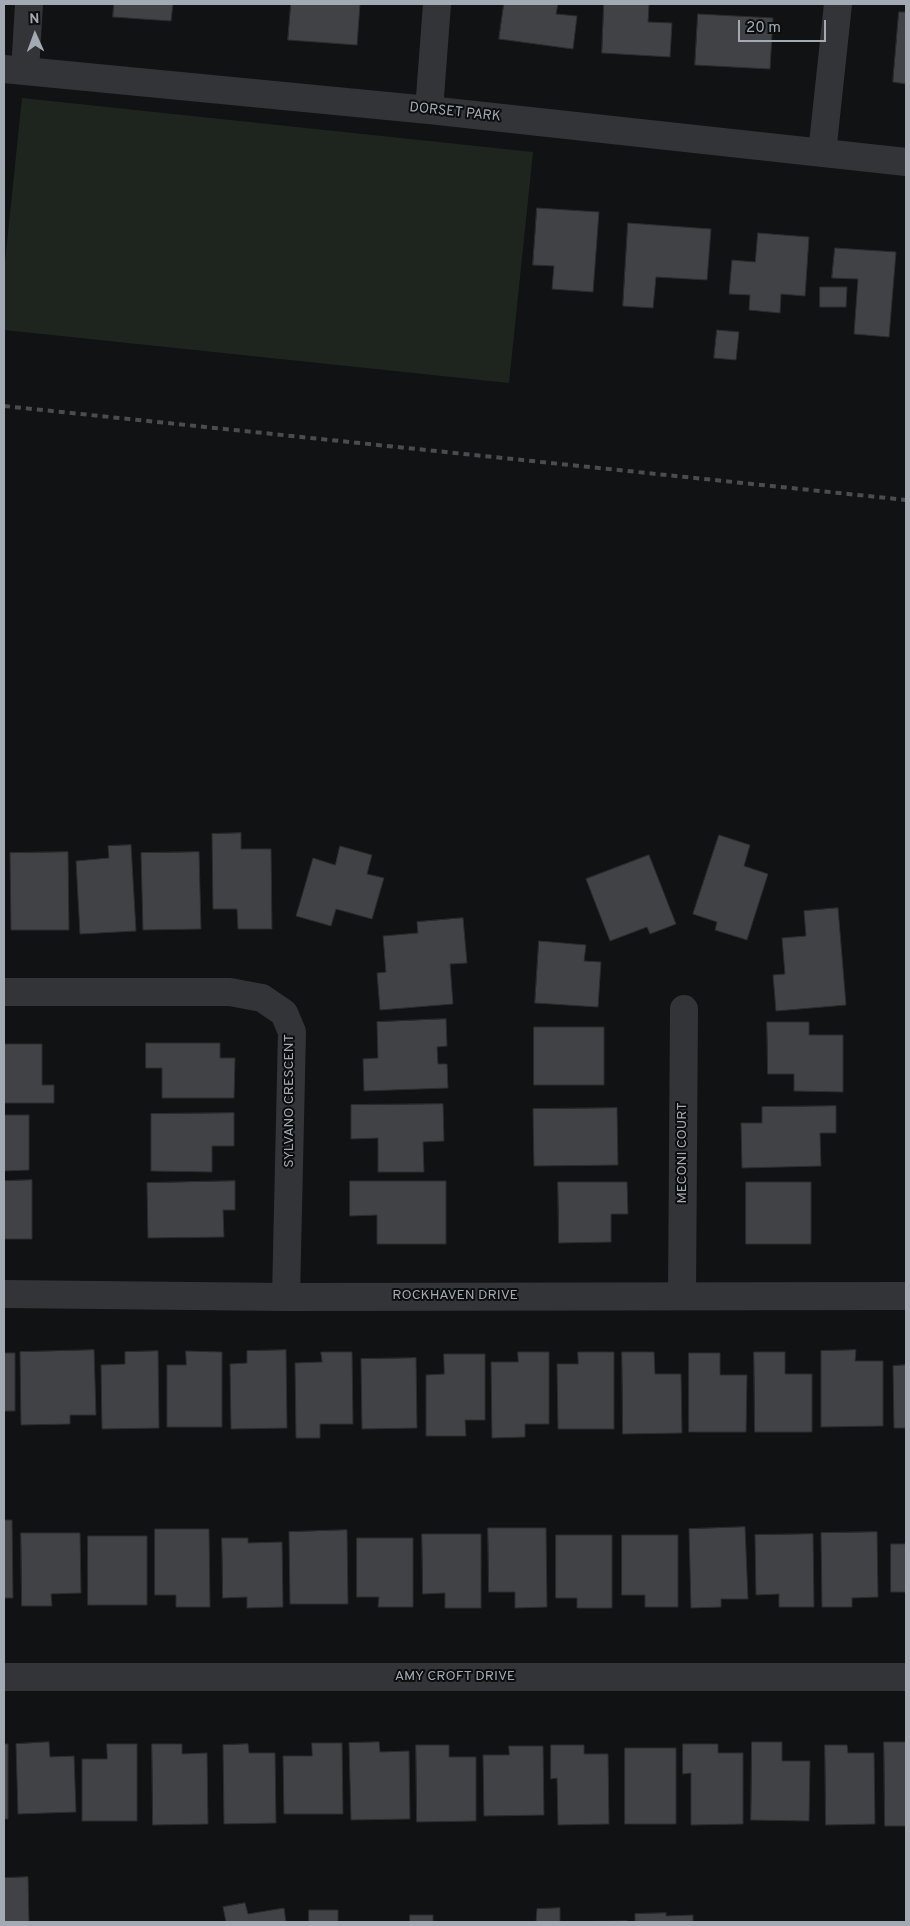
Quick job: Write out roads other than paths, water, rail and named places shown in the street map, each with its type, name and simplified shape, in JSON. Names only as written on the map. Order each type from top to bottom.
[{"type":"street","points":[[14,70],[29,4]]},
{"type":"street","points":[[429,110],[437,4]]},
{"type":"street","points":[[822,153],[838,4]]},
{"type":"street","name":"DORSET PARK","points":[[14,70],[429,110],[906,162]]},
{"type":"street","name":"SYLVANO CRESCENT","points":[[4,992],[230,992],[262,998],[284,1013],[292,1032],[286,1297]]},
{"type":"street","name":"MECONI COURT","points":[[682,1296],[684,1009]]},
{"type":"street","name":"ROCKHAVEN DRIVE","points":[[4,1294],[286,1297],[906,1296]]},
{"type":"street","name":"AMY CROFT DRIVE","points":[[4,1677],[906,1677]]},
{"type":"railway","points":[[4,406],[906,500]]}]
